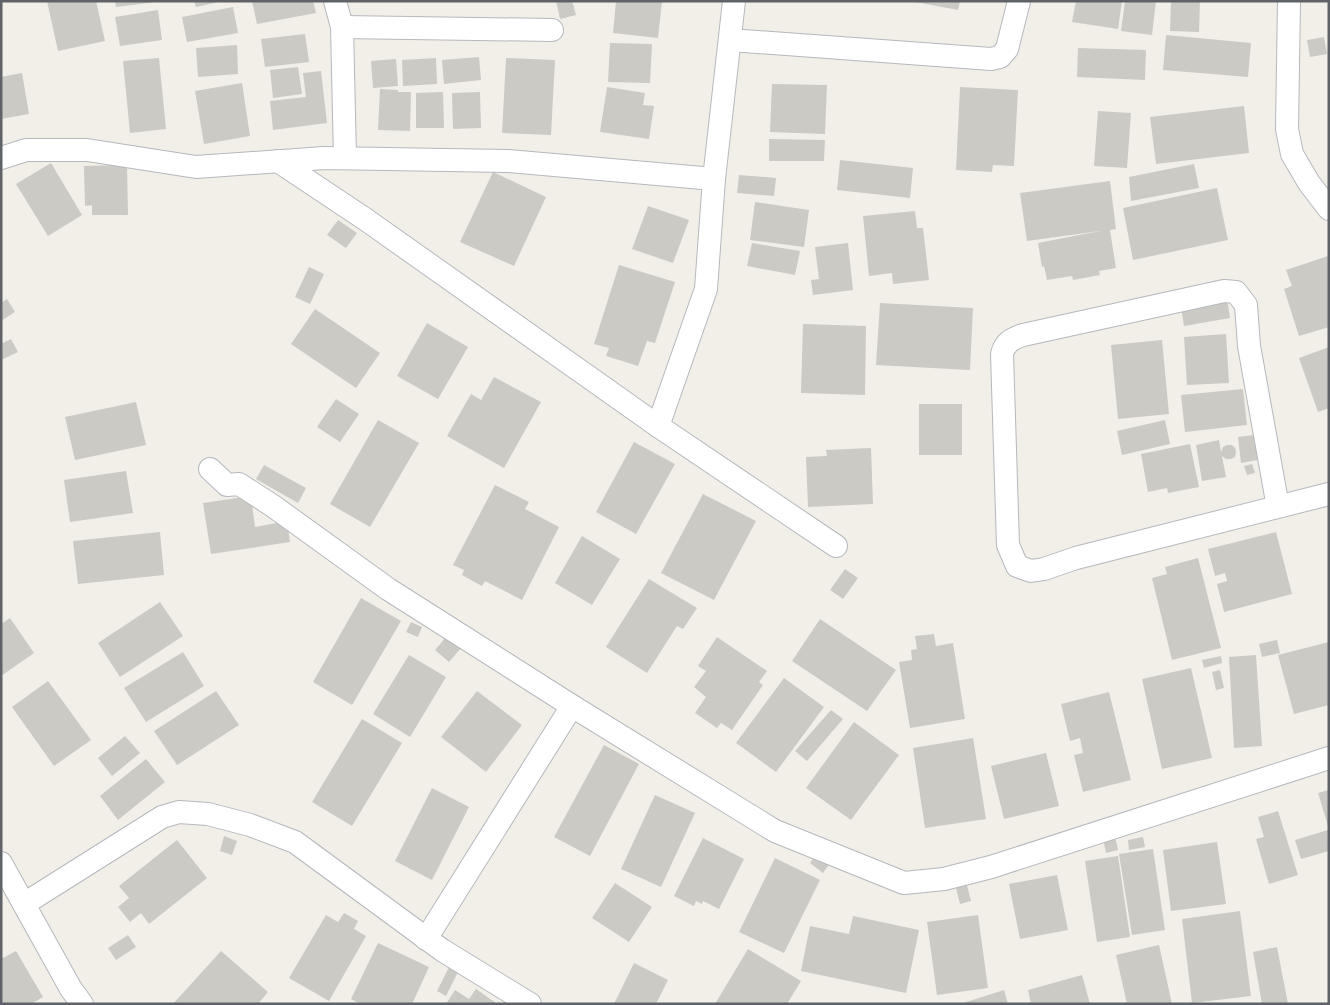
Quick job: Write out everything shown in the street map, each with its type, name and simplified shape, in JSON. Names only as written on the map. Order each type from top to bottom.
[{"type":"street","points":[[335,1],[342,27],[345,158]]},
{"type":"street","points":[[658,426],[706,288],[714,179],[734,1]]},
{"type":"street","points":[[730,40],[991,59],[1000,56],[1007,49],[1019,1]]},
{"type":"street","points":[[1289,1],[1287,129],[1292,154],[1308,184],[1329,209]]},
{"type":"street","points":[[342,27],[552,30]]},
{"type":"street","points":[[1,158],[26,150],[87,150],[196,167],[324,158],[508,161],[714,179]]},
{"type":"street","points":[[278,161],[365,219],[658,426],[836,546]]},
{"type":"street","points":[[1278,506],[1249,346],[1246,305],[1236,292],[1224,291],[1023,335],[1009,340],[1003,348],[1008,545],[1017,566],[1031,571],[1044,569],[1076,558],[1329,494]]},
{"type":"street","points":[[210,469],[227,485],[239,484],[273,506],[388,589],[572,706],[775,831],[904,883],[944,878],[991,867],[1329,758]]},
{"type":"street","points":[[426,939],[572,706]]},
{"type":"street","points":[[24,904],[162,817],[179,812],[208,814],[250,825],[295,842],[426,939],[530,1004]]},
{"type":"street","points":[[1,863],[71,989],[82,1004]]},
{"type":"building","points":[[47,1],[96,1],[105,41],[58,51]]},
{"type":"building","points":[[115,1],[155,1],[156,2],[116,7]]},
{"type":"building","points":[[194,1],[219,1],[219,2],[196,7]]},
{"type":"building","points":[[252,1],[313,1],[316,13],[257,24]]},
{"type":"building","points":[[556,1],[572,1],[576,15],[560,19]]},
{"type":"building","points":[[616,1],[662,1],[658,38],[613,33]]},
{"type":"building","points":[[915,1],[960,1],[958,10]]},
{"type":"building","points":[[1076,1],[1122,1],[1118,29],[1072,22]]},
{"type":"building","points":[[1125,1],[1156,1],[1152,35],[1121,31]]},
{"type":"building","points":[[1171,1],[1200,1],[1199,32],[1170,31]]},
{"type":"building","points":[[233,7],[238,33],[187,42],[182,17]]},
{"type":"building","points":[[158,10],[162,40],[120,46],[115,17]]},
{"type":"building","points":[[305,34],[309,62],[265,67],[261,39]]},
{"type":"building","points":[[1166,35],[1251,43],[1248,77],[1163,70]]},
{"type":"building","points":[[1324,37],[1327,54],[1310,57],[1307,40]]},
{"type":"building","points":[[610,43],[652,44],[650,83],[608,82]]},
{"type":"building","points":[[237,45],[238,74],[198,77],[196,48]]},
{"type":"building","points":[[1078,48],[1146,50],[1145,80],[1077,77]]},
{"type":"building","points":[[479,57],[481,80],[444,84],[442,60]]},
{"type":"building","points":[[159,58],[166,129],[130,133],[123,61]]},
{"type":"building","points":[[436,58],[437,84],[403,86],[402,60]]},
{"type":"building","points":[[506,58],[555,60],[551,135],[502,133]]},
{"type":"building","points":[[396,59],[398,86],[373,88],[371,61]]},
{"type":"building","points":[[298,67],[302,94],[273,98],[270,70]]},
{"type":"building","points":[[321,71],[327,123],[273,130],[270,101],[306,97],[303,73]]},
{"type":"building","points":[[22,73],[29,114],[1,119],[1,77]]},
{"type":"building","points":[[242,83],[250,136],[204,144],[195,91]]},
{"type":"building","points":[[772,84],[827,85],[825,134],[770,132]]},
{"type":"building","points":[[607,87],[645,93],[643,105],[654,106],[649,139],[600,132]]},
{"type":"building","points":[[960,87],[1018,90],[1014,166],[993,165],[992,172],[956,170]]},
{"type":"building","points":[[380,89],[411,92],[410,131],[378,130]]},
{"type":"building","points":[[443,92],[444,128],[416,128],[416,93]]},
{"type":"building","points":[[480,92],[481,128],[453,129],[452,93]]},
{"type":"building","points":[[1244,106],[1249,153],[1156,164],[1150,117]]},
{"type":"building","points":[[1098,111],[1131,113],[1127,168],[1094,166]]},
{"type":"building","points":[[769,139],[825,140],[824,161],[769,161]]},
{"type":"building","points":[[840,160],[913,168],[910,198],[837,190]]},
{"type":"building","points":[[51,163],[82,215],[48,236],[16,184]]},
{"type":"building","points":[[1194,164],[1199,188],[1131,201],[1129,177]]},
{"type":"building","points":[[127,165],[128,215],[92,215],[92,205],[85,206],[84,166]]},
{"type":"building","points":[[493,172],[546,197],[514,266],[460,242]]},
{"type":"building","points":[[739,175],[776,178],[774,196],[737,193]]},
{"type":"building","points":[[1110,181],[1116,229],[1110,230],[1116,268],[1099,271],[1100,275],[1073,280],[1072,276],[1047,280],[1044,266],[1042,267],[1038,243],[1100,231],[1027,241],[1020,193]]},
{"type":"building","points":[[1217,188],[1228,240],[1133,260],[1123,208]]},
{"type":"building","points":[[755,202],[809,210],[804,247],[750,240]]},
{"type":"building","points":[[648,206],[689,220],[673,263],[632,249]]},
{"type":"building","points":[[915,211],[917,228],[923,228],[929,280],[893,284],[892,273],[869,276],[863,216]]},
{"type":"building","points":[[338,220],[357,233],[346,248],[327,235]]},
{"type":"building","points":[[752,243],[800,251],[795,275],[747,266]]},
{"type":"building","points":[[848,243],[853,290],[813,295],[811,280],[819,279],[815,247]]},
{"type":"building","points":[[1328,256],[1329,327],[1299,336],[1284,289],[1292,286],[1286,270]]},
{"type":"building","points":[[619,265],[675,282],[655,343],[647,341],[638,366],[606,356],[609,348],[594,344]]},
{"type":"building","points":[[309,267],[324,274],[310,304],[295,297]]},
{"type":"building","points":[[1227,298],[1230,318],[1184,326],[1181,307]]},
{"type":"building","points":[[7,299],[15,312],[1,321],[1,303]]},
{"type":"building","points":[[880,303],[973,308],[970,370],[876,365]]},
{"type":"building","points":[[315,309],[380,353],[356,388],[291,344]]},
{"type":"building","points":[[427,323],[468,347],[438,399],[397,376]]},
{"type":"building","points":[[803,324],[866,326],[865,395],[801,393]]},
{"type":"building","points":[[1226,334],[1229,383],[1187,385],[1184,337]]},
{"type":"building","points":[[11,339],[18,352],[1,360],[1,344]]},
{"type":"building","points":[[1162,340],[1169,414],[1118,419],[1111,345]]},
{"type":"building","points":[[1329,347],[1329,408],[1318,412],[1299,358]]},
{"type":"building","points":[[494,377],[541,402],[504,468],[447,436],[471,394],[481,400]]},
{"type":"building","points":[[1243,389],[1247,425],[1185,432],[1181,395]]},
{"type":"building","points":[[336,399],[359,414],[340,442],[317,427]]},
{"type":"building","points":[[136,402],[146,445],[75,460],[65,417]]},
{"type":"building","points":[[919,404],[962,404],[962,455],[919,455]]},
{"type":"building","points":[[378,420],[419,443],[370,527],[330,504]]},
{"type":"building","points":[[1165,420],[1170,444],[1122,455],[1117,431]]},
{"type":"building","points":[[1254,435],[1258,460],[1241,463],[1238,437]]},
{"type":"building","points":[[1219,440],[1221,452],[1223,447],[1232,445],[1236,452],[1235,457],[1226,459],[1222,456],[1226,477],[1202,481],[1196,445]]},
{"type":"building","points":[[634,442],[675,464],[636,534],[596,512]]},
{"type":"building","points":[[1190,444],[1199,487],[1168,493],[1167,488],[1148,492],[1141,454]]},
{"type":"building","points":[[871,448],[873,504],[808,507],[806,457],[827,456],[826,450]]},
{"type":"building","points":[[1252,464],[1255,473],[1247,475],[1244,466]]},
{"type":"building","points":[[264,465],[306,488],[298,503],[256,479]]},
{"type":"building","points":[[126,471],[133,513],[70,522],[64,480]]},
{"type":"building","points":[[495,485],[529,502],[525,509],[559,527],[522,600],[485,581],[482,586],[462,575],[464,570],[453,565]]},
{"type":"building","points":[[703,494],[756,521],[714,600],[661,573]]},
{"type":"building","points":[[251,496],[255,527],[287,521],[290,542],[211,554],[203,503]]},
{"type":"building","points":[[160,532],[164,575],[78,584],[73,541]]},
{"type":"building","points":[[1276,532],[1292,594],[1224,612],[1217,584],[1227,581],[1225,573],[1215,576],[1208,549]]},
{"type":"building","points":[[582,536],[620,559],[592,605],[555,583]]},
{"type":"building","points":[[1198,558],[1221,648],[1172,660],[1152,578],[1167,574],[1165,567]]},
{"type":"building","points":[[845,569],[858,578],[843,599],[830,590]]},
{"type":"building","points":[[649,579],[697,608],[683,629],[677,626],[647,673],[606,647]]},
{"type":"building","points":[[361,598],[401,621],[352,705],[313,682]]},
{"type":"building","points":[[160,602],[183,636],[120,677],[98,643]]},
{"type":"building","points":[[10,618],[34,653],[1,676],[1,624]]},
{"type":"building","points":[[820,619],[896,670],[867,711],[792,661]]},
{"type":"building","points":[[411,622],[422,627],[418,637],[406,632]]},
{"type":"building","points":[[934,634],[936,646],[953,643],[965,719],[910,728],[899,662],[912,660],[911,650],[917,649],[915,636]]},
{"type":"building","points":[[447,636],[461,648],[449,662],[435,650]]},
{"type":"building","points":[[717,637],[767,671],[759,682],[763,685],[732,730],[721,723],[717,728],[695,713],[706,697],[694,687],[706,671],[698,666]]},
{"type":"building","points":[[1277,640],[1280,653],[1262,657],[1259,644]]},
{"type":"building","points":[[1329,642],[1329,705],[1294,714],[1278,655]]},
{"type":"building","points":[[183,652],[204,686],[146,722],[124,688]]},
{"type":"building","points":[[409,655],[446,677],[410,737],[373,714]]},
{"type":"building","points":[[1256,655],[1262,746],[1234,748],[1229,657]]},
{"type":"building","points":[[1221,656],[1222,663],[1204,668],[1202,660]]},
{"type":"building","points":[[1191,668],[1212,758],[1162,769],[1142,679]]},
{"type":"building","points":[[1220,670],[1224,688],[1216,690],[1212,672]]},
{"type":"building","points":[[784,678],[824,707],[776,772],[736,743]]},
{"type":"building","points":[[48,681],[91,740],[54,766],[12,707]]},
{"type":"building","points":[[216,691],[239,725],[177,765],[154,731]]},
{"type":"building","points":[[477,691],[522,725],[486,772],[441,737]]},
{"type":"building","points":[[1109,692],[1131,780],[1083,792],[1074,755],[1083,753],[1080,738],[1070,741],[1061,704]]},
{"type":"building","points":[[831,710],[843,719],[807,761],[795,751]]},
{"type":"building","points":[[362,719],[402,743],[352,826],[312,802]]},
{"type":"building","points":[[854,722],[899,755],[851,820],[806,788]]},
{"type":"building","points":[[125,736],[140,753],[112,776],[98,758]]},
{"type":"building","points":[[973,738],[986,819],[925,828],[913,748]]},
{"type":"building","points":[[604,745],[639,764],[590,856],[554,837]]},
{"type":"building","points":[[1046,753],[1059,806],[1004,819],[991,766]]},
{"type":"building","points":[[146,759],[165,782],[118,820],[100,796]]},
{"type":"building","points":[[432,788],[469,807],[432,880],[395,861]]},
{"type":"building","points":[[1329,790],[1329,826],[1328,826],[1318,793]]},
{"type":"building","points":[[655,795],[695,813],[661,887],[621,869]]},
{"type":"building","points":[[1278,811],[1298,875],[1269,884],[1256,839],[1264,837],[1258,817]]},
{"type":"building","points":[[1328,830],[1329,851],[1301,859],[1295,840]]},
{"type":"building","points":[[224,836],[237,841],[232,855],[220,851]]},
{"type":"building","points":[[1115,836],[1118,850],[1106,853],[1103,838]]},
{"type":"building","points":[[1143,837],[1145,847],[1129,850],[1128,840]]},
{"type":"building","points":[[703,838],[744,859],[719,909],[703,901],[702,904],[696,901],[694,906],[674,896]]},
{"type":"building","points":[[177,840],[207,878],[149,924],[141,913],[130,922],[118,907],[129,898],[119,886]]},
{"type":"building","points":[[1217,842],[1226,904],[1171,911],[1163,850]]},
{"type":"building","points":[[1153,849],[1165,930],[1132,935],[1119,854]]},
{"type":"building","points":[[818,852],[831,862],[823,873],[810,863]]},
{"type":"building","points":[[1118,856],[1130,937],[1097,942],[1085,861]]},
{"type":"building","points":[[775,858],[820,880],[784,953],[739,932]]},
{"type":"building","points":[[1057,875],[1068,930],[1020,939],[1009,884]]},
{"type":"building","points":[[615,883],[652,907],[629,942],[592,918]]},
{"type":"building","points":[[967,885],[971,901],[960,904],[956,888]]},
{"type":"building","points":[[1240,911],[1251,996],[1192,1003],[1182,919]]},
{"type":"building","points":[[344,913],[358,921],[354,929],[366,936],[329,1001],[289,978],[326,915],[338,922]]},
{"type":"building","points":[[978,915],[988,988],[937,995],[927,922]]},
{"type":"building","points":[[853,916],[919,930],[906,993],[801,971],[810,926],[849,934]]},
{"type":"building","points":[[128,935],[136,947],[116,960],[108,948]]},
{"type":"building","points":[[378,943],[429,967],[412,1004],[360,1004],[351,999]]},
{"type":"building","points":[[1159,945],[1172,1004],[1127,1004],[1116,955]]},
{"type":"building","points":[[1277,947],[1288,1004],[1262,1004],[1253,952]]},
{"type":"building","points":[[748,949],[801,981],[787,1004],[715,1004]]},
{"type":"building","points":[[16,951],[43,997],[31,1004],[1,1004],[1,959]]},
{"type":"building","points":[[221,951],[268,992],[258,1004],[173,1004]]},
{"type":"building","points":[[634,963],[668,980],[656,1004],[614,1004]]},
{"type":"building","points":[[449,967],[458,972],[446,996],[437,991]]},
{"type":"building","points":[[1082,975],[1090,1004],[1031,1004],[1028,990]]},
{"type":"building","points":[[476,989],[496,1003],[446,1004],[455,990],[469,999]]},
{"type":"building","points":[[1004,990],[1008,1004],[963,1004],[963,1003]]}]
